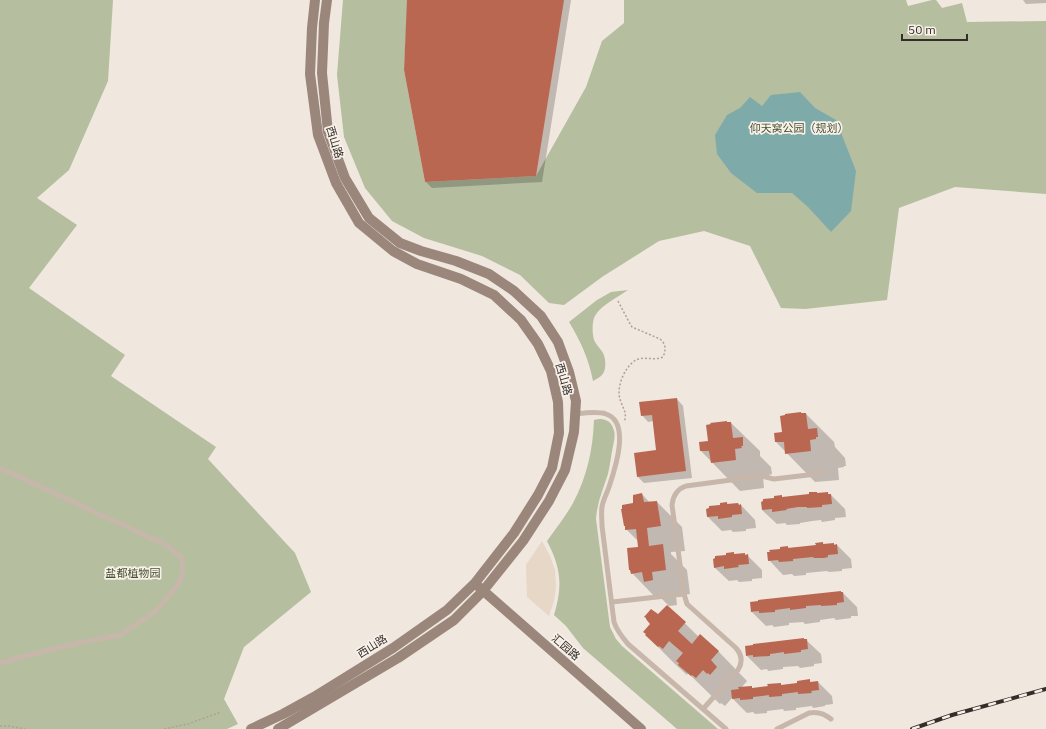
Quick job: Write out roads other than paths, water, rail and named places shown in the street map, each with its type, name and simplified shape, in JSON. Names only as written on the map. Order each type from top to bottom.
[{"type":"main road","name":"西山路","points":[[251,729],[314,697],[393,648],[447,610],[475,583],[514,533],[538,495],[552,468],[559,433],[558,402],[551,371],[538,344],[522,320],[494,295],[460,279],[417,264],[393,251],[359,223],[336,183],[318,135],[310,74],[315,0]]},
{"type":"main road","name":"西山路","points":[[278,729],[398,658],[454,620],[483,591],[523,541],[550,501],[566,470],[574,432],[576,401],[569,372],[558,342],[541,316],[514,291],[489,274],[456,261],[420,251],[400,243],[369,218],[345,178],[328,132],[322,73],[324,23],[327,0]]},
{"type":"main road","name":"汇园路","points":[[475,583],[641,729]]},
{"type":"lane","points":[[575,414],[607,414],[613,417],[619,428],[620,435],[617,458],[602,507],[602,526],[616,628],[623,638],[726,729]]},
{"type":"lane","points":[[0,468],[164,544],[182,557],[183,574],[178,585],[156,611],[120,635],[74,644],[0,663]]},
{"type":"lane","points":[[703,709],[738,670],[741,656],[736,648],[687,604],[684,594],[672,505],[673,497],[679,489],[686,486],[761,476],[774,479],[825,473]]},
{"type":"lane","points":[[612,602],[684,594]]},
{"type":"lane","points":[[777,729],[813,712],[823,714],[831,720]]},
{"type":"water","points":[[800,92],[815,108],[836,120],[856,171],[851,211],[831,232],[808,207],[792,193],[757,193],[731,173],[717,154],[715,135],[727,115],[740,108],[750,97],[762,106],[771,95]]},
{"type":"railway","points":[[912,729],[952,715],[1046,689]]},
{"type":"park label","name":"仰天窝公园（规划）","points":[[799,128]]},
{"type":"park label","name":"盐都植物园","points":[[133,573]]}]
